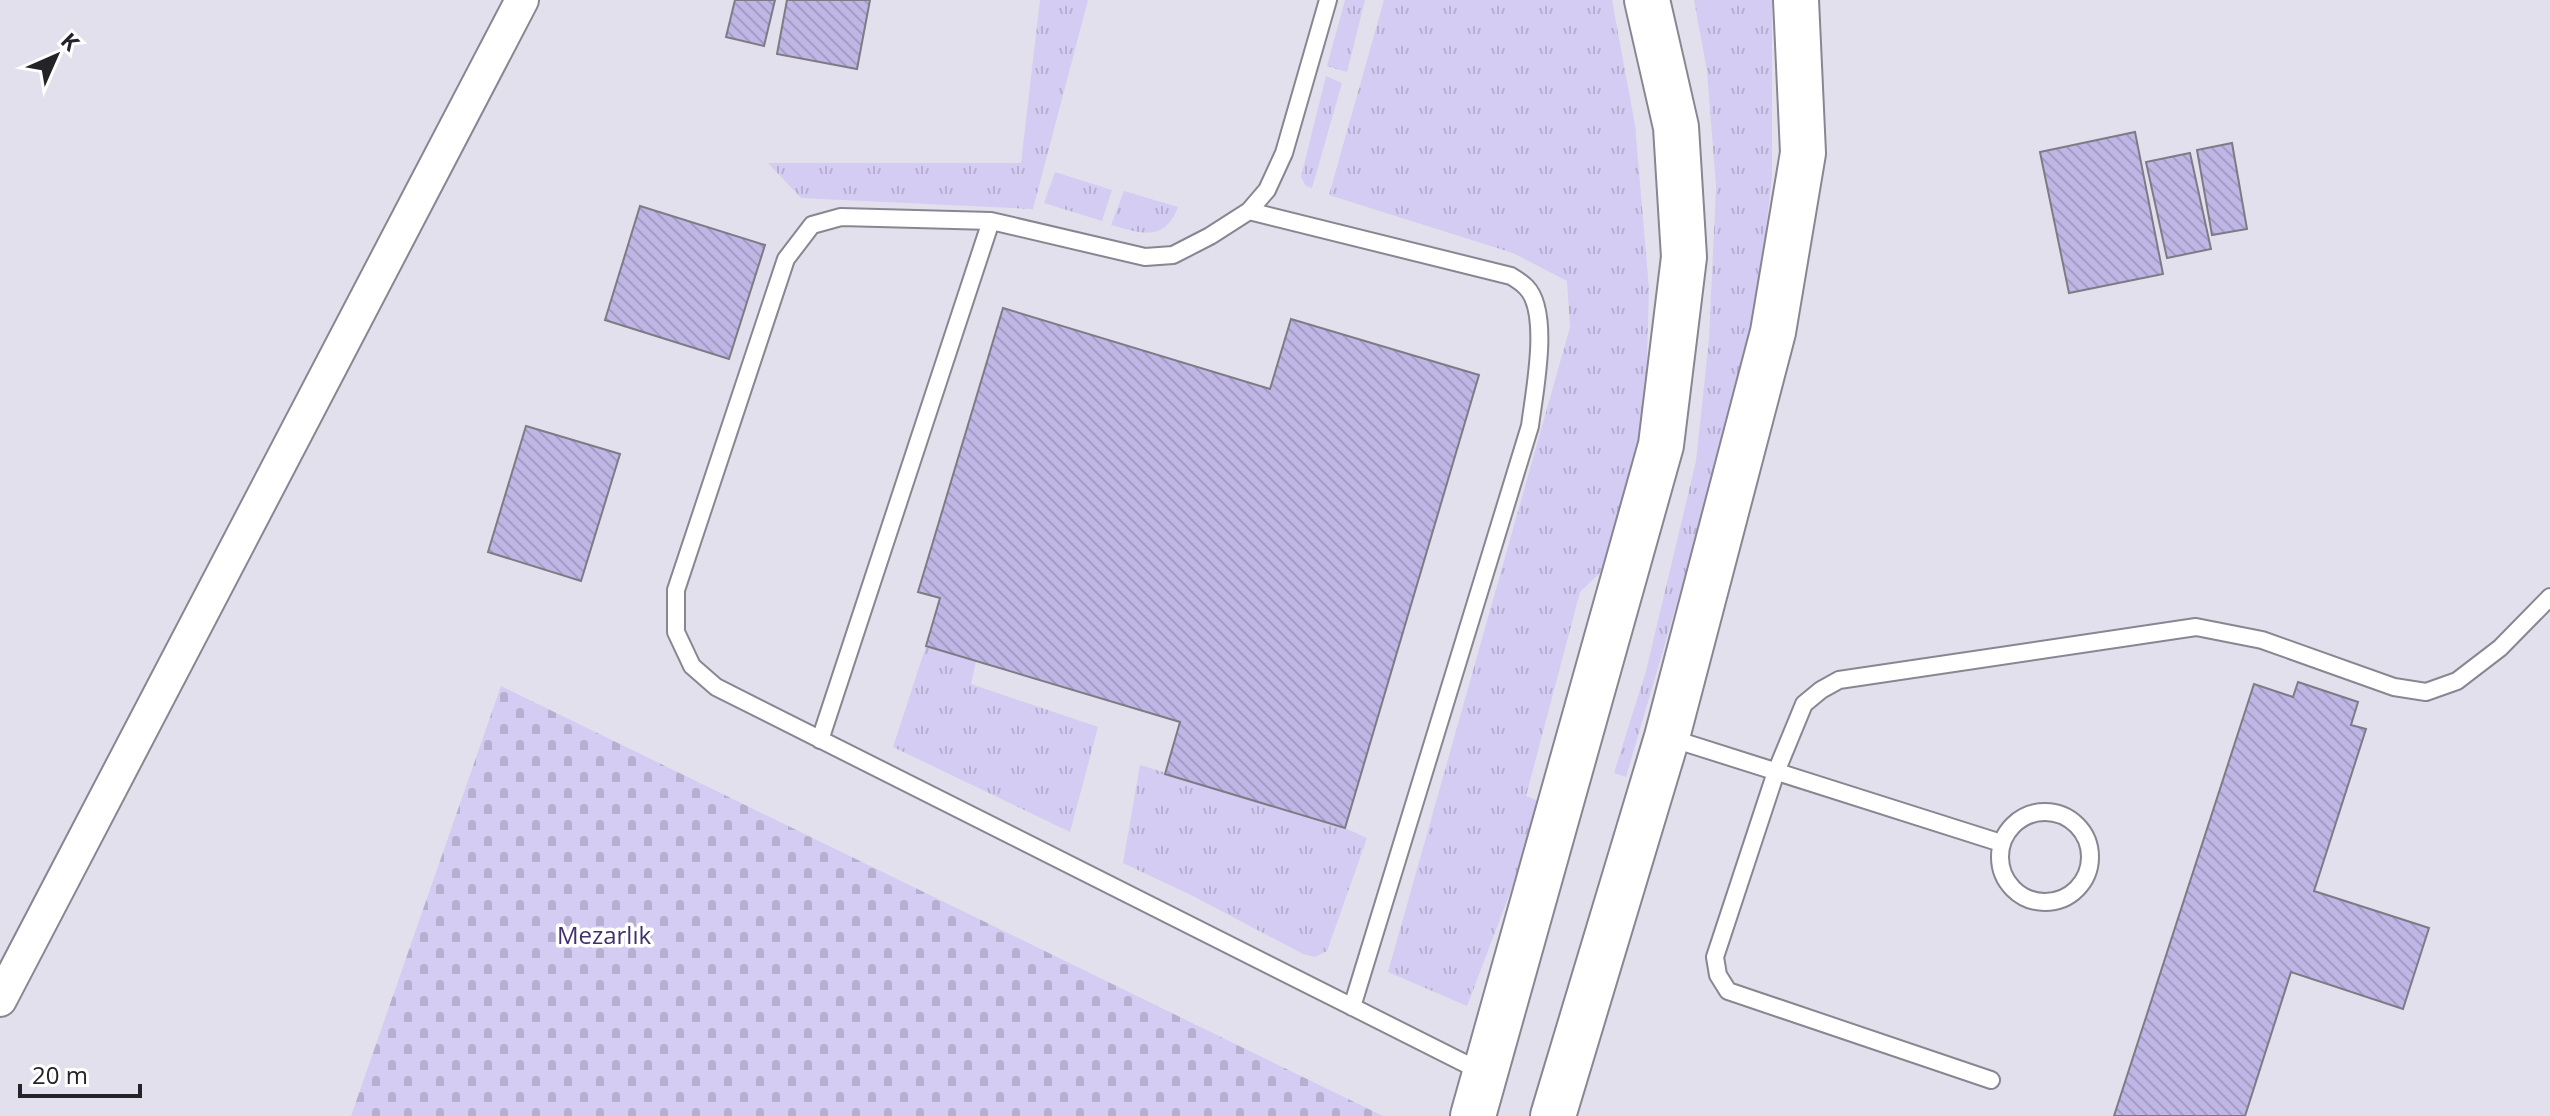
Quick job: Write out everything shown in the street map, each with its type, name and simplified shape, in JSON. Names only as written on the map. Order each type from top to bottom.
[{"type":"main road","points":[[1473,1116],[1661,445],[1684,257],[1676,127],[1647,0]]},
{"type":"main road","points":[[1553,1116],[1667,737],[1773,332],[1803,153],[1796,0]]},
{"type":"street","points":[[0,1000],[522,0]]},
{"type":"lane","points":[[1328,0],[1284,153],[1267,190],[1249,211],[1173,255],[1145,257],[991,221],[841,217],[812,225],[786,259],[676,590],[676,632],[692,666],[716,687],[1485,1074]]},
{"type":"lane","points":[[1249,211],[1511,276],[1528,288],[1535,304],[1540,332],[1530,426],[1352,1007]]},
{"type":"lane","points":[[820,740],[991,221]]},
{"type":"lane","points":[[1991,1080],[1728,991],[1718,975],[1715,957],[1776,772],[1804,704],[1839,680],[2196,627],[2262,640],[2394,687],[2426,692],[2457,681],[2500,648],[2550,597]]},
{"type":"lane","points":[[1667,737],[2001,843]]},
{"type":"lane","points":[[2050,811],[2078,825],[2087,839],[2091,854],[2089,870],[2082,884],[2070,895],[2056,901],[2040,902],[2025,898],[2012,888],[2003,875],[1999,859],[2001,843],[2008,830],[2020,819],[2034,812],[2050,811]]},
{"type":"green space","points":[[1040,0],[1088,0],[1033,209],[801,198],[768,163],[1021,163]]},
{"type":"green space","points":[[1345,0],[1365,0],[1347,72],[1327,66]]},
{"type":"green space","points":[[1384,0],[1612,0],[1635,125],[1649,289],[1645,423],[1606,567],[1580,592],[1526,796],[1544,803],[1467,1006],[1388,972],[1570,327],[1567,281],[1513,253],[1329,195]]},
{"type":"green space","points":[[1694,0],[1772,0],[1772,176],[1760,282],[1743,377],[1626,777],[1614,773],[1646,671],[1696,461],[1709,339],[1716,186],[1707,71]]},
{"type":"green space","points":[[1326,76],[1342,83],[1312,188],[1306,186],[1301,177]]},
{"type":"green space","points":[[1055,172],[1112,190],[1102,221],[1044,203]]},
{"type":"green space","points":[[1124,191],[1178,207],[1159,231],[1142,232],[1111,225]]},
{"type":"green space","points":[[926,646],[976,661],[971,684],[1098,727],[1070,832],[893,747]]},
{"type":"green space","name":"Mezarlık","points":[[501,686],[1383,1116],[351,1116]]},
{"type":"green space","points":[[1140,765],[1345,828],[1367,838],[1327,951],[1315,957],[1303,954],[1123,863]]},
{"type":"building","points":[[735,0],[775,0],[764,46],[726,37]]},
{"type":"building","points":[[787,0],[870,0],[857,69],[777,54]]},
{"type":"building","points":[[2135,132],[2163,274],[2069,293],[2040,152]]},
{"type":"building","points":[[2232,143],[2247,229],[2212,235],[2197,150]]},
{"type":"building","points":[[2190,153],[2211,249],[2167,258],[2146,162]]},
{"type":"building","points":[[640,206],[765,245],[729,359],[605,320]]},
{"type":"building","points":[[1003,308],[1270,389],[1291,319],[1479,375],[1345,828],[1165,774],[1180,722],[926,646],[940,598],[918,592]]},
{"type":"building","points":[[526,426],[620,454],[581,581],[488,552]]},
{"type":"building","points":[[2298,682],[2358,702],[2351,725],[2366,729],[2314,891],[2429,928],[2403,1009],[2291,972],[2245,1116],[2114,1116],[2254,684],[2293,697]]}]
